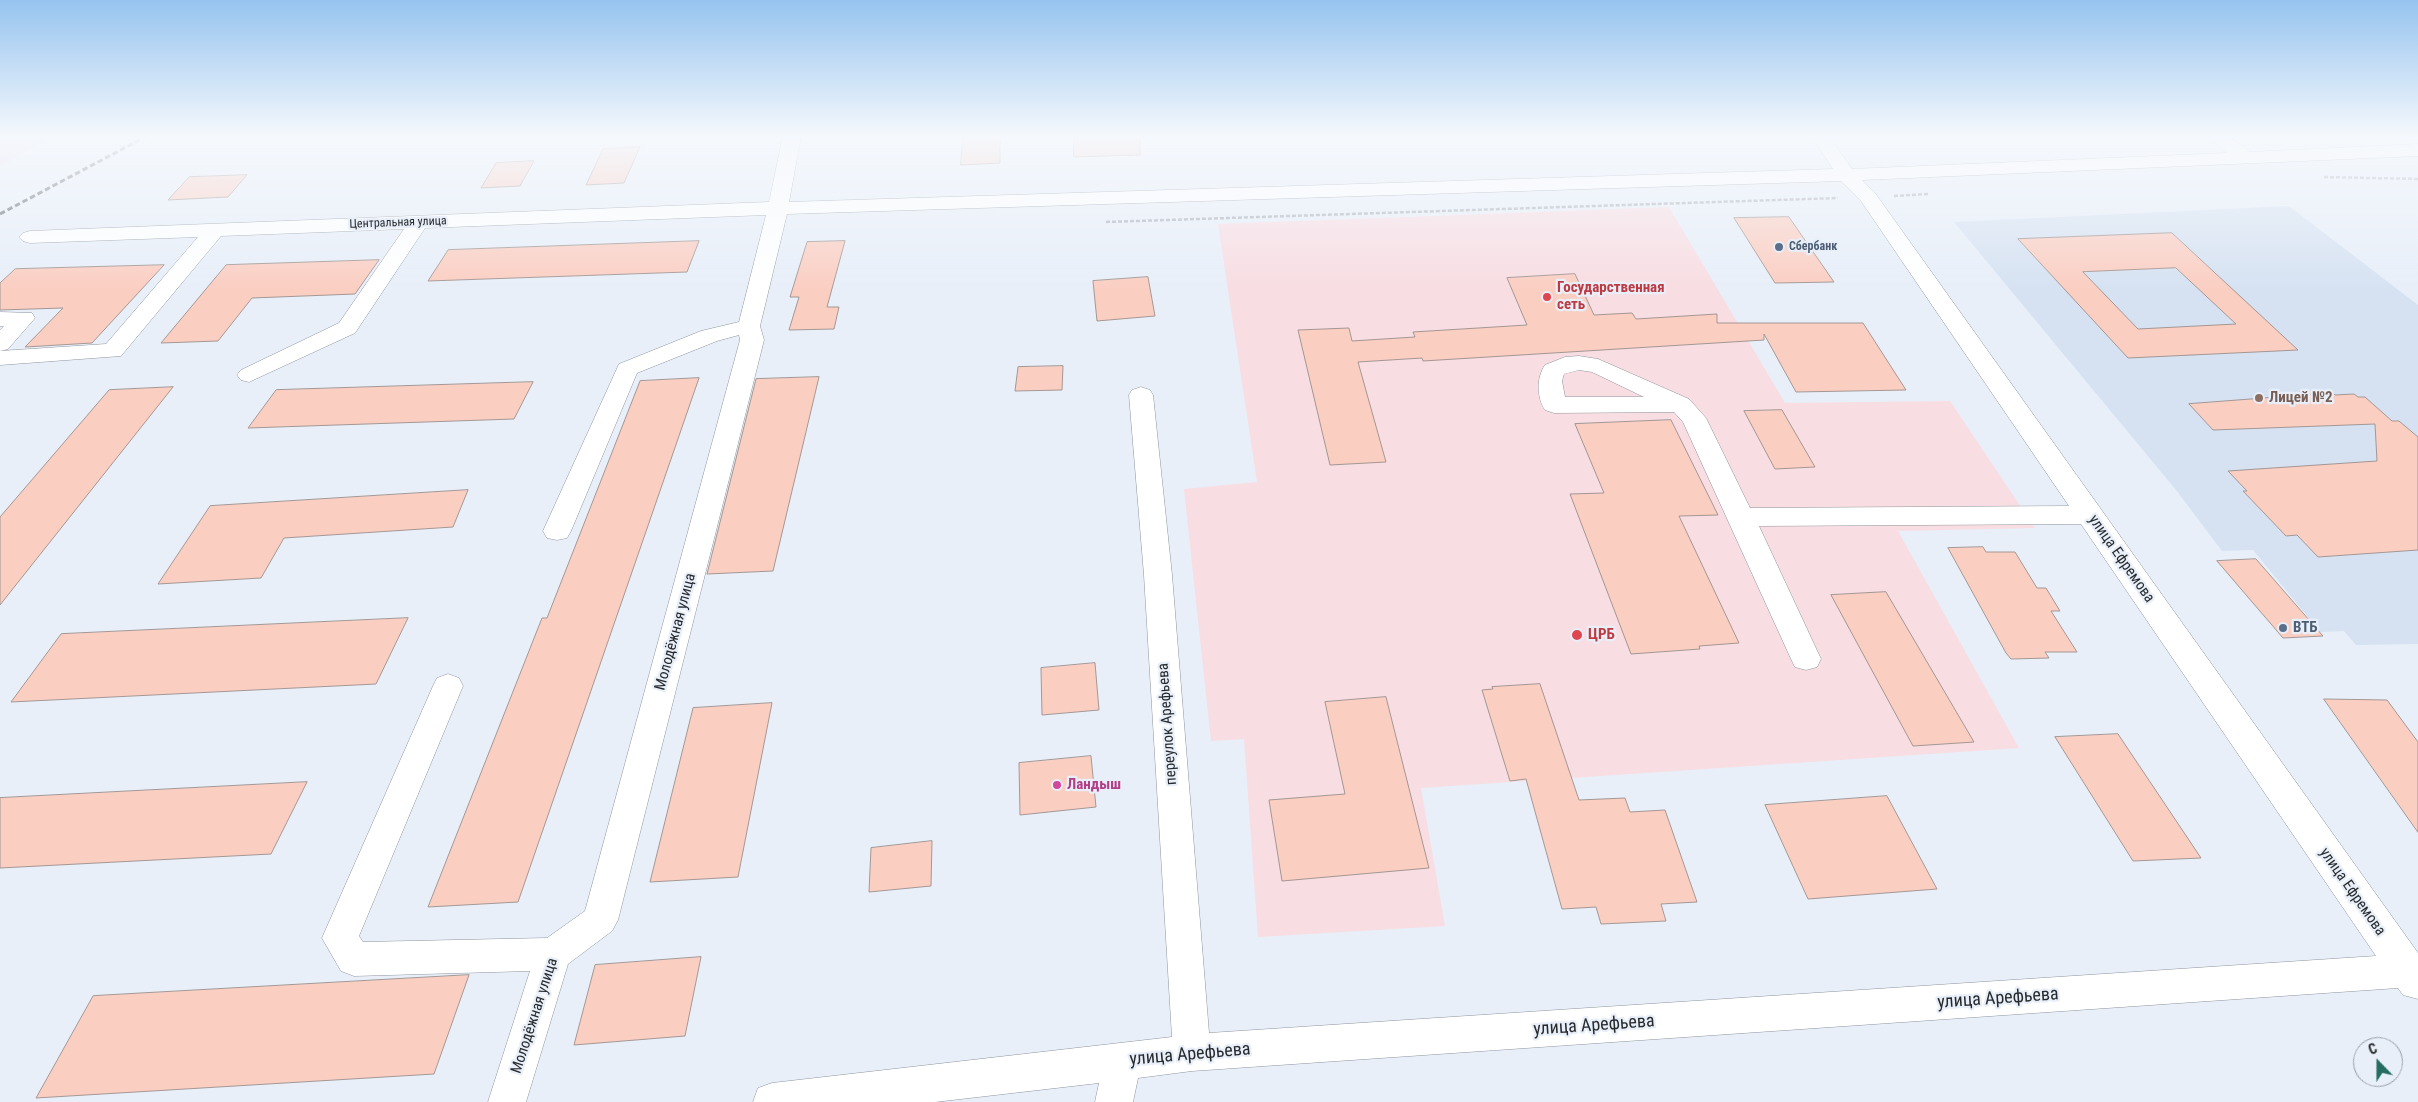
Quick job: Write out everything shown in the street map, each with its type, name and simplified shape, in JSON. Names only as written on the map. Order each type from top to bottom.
[{"type":"street","name":"Молодёжная улица","points":[[507,1102],[553,954],[600,920],[752,340],[749,326],[782,187]]},
{"type":"street","name":"Центральная улица","points":[[30,237],[778,208],[1444,187]]},
{"type":"street","name":"улица Ефремова","points":[[1858,187],[1868,197],[2415,976]]},
{"type":"street","points":[[249,374],[347,328],[419,222]]},
{"type":"street","points":[[0,358],[113,351],[215,230]]},
{"type":"street","points":[[0,319],[24,318],[0,344]]},
{"type":"street","points":[[557,531],[627,369],[709,336],[749,326]]},
{"type":"street","name":"переулок Арефьева","points":[[1141,395],[1158,575],[1192,1053]]},
{"type":"street","points":[[1680,404],[1694,418],[1806,659]]},
{"type":"street","points":[[1741,517],[2090,515]]},
{"type":"street","points":[[448,686],[340,938],[354,960],[553,954]]},
{"type":"street","name":"улица Арефьева","points":[[772,1102],[1192,1053],[2415,976]]},
{"type":"street","points":[[1114,1102],[1122,1062]]},
{"type":"shaded area","name":"Лицей №2","points":[[2289,206],[2418,305],[2418,644],[2356,645],[2344,631],[2320,632],[2253,550],[2222,551],[2176,490],[1954,222]]},
{"type":"shaded area","name":"ЦРБ","points":[[1669,207],[1785,403],[1950,401],[2035,528],[1898,531],[2019,748],[1421,788],[1445,926],[1258,937],[1244,739],[1211,741],[1184,489],[1257,482],[1218,224]]},
{"type":"building","points":[[179,187],[236,187],[228,197],[168,200]]},
{"type":"building","points":[[1789,217],[1834,282],[1775,283],[1734,218]]},
{"type":"building","points":[[2172,233],[2298,350],[2128,358],[2018,239]],"holes":[[[2176,268],[2236,324],[2138,329],[2083,272]]]},
{"type":"building","points":[[699,241],[687,272],[428,281],[448,250]]},
{"type":"building","points":[[845,241],[827,307],[839,307],[834,329],[789,330],[799,297],[790,297],[807,242]]},
{"type":"building","points":[[379,260],[355,294],[252,298],[218,341],[161,343],[226,265]]},
{"type":"building","points":[[164,265],[92,343],[25,347],[63,308],[0,310],[0,283],[15,269]]},
{"type":"building","points":[[1575,274],[1594,315],[1632,313],[1636,319],[1717,314],[1717,323],[1863,323],[1906,390],[1796,392],[1764,334],[1764,340],[1423,361],[1422,358],[1358,362],[1386,462],[1330,465],[1298,330],[1349,328],[1352,341],[1415,337],[1413,332],[1527,325],[1507,278]]},
{"type":"building","points":[[1148,277],[1155,316],[1097,321],[1093,281]]},
{"type":"building","points":[[1063,366],[1062,390],[1015,391],[1018,367]]},
{"type":"building","points":[[819,377],[773,571],[707,574],[756,379]]},
{"type":"building","points":[[699,378],[518,902],[428,907],[542,618],[547,618],[640,381]]},
{"type":"building","points":[[533,382],[514,419],[248,428],[276,390]]},
{"type":"building","points":[[173,387],[0,605],[0,517],[109,390]]},
{"type":"building","points":[[2333,393],[2335,395],[2354,394],[2358,397],[2365,397],[2392,421],[2399,421],[2418,437],[2418,550],[2318,557],[2297,535],[2286,536],[2243,491],[2247,491],[2228,471],[2377,461],[2375,424],[2213,430],[2189,404]]},
{"type":"building","points":[[1782,410],[1815,467],[1775,469],[1744,411]]},
{"type":"building","points":[[1671,420],[1718,515],[1679,516],[1739,643],[1699,646],[1700,649],[1631,654],[1570,494],[1604,493],[1575,424]]},
{"type":"building","points":[[468,490],[453,527],[284,538],[261,578],[158,584],[210,506]]},
{"type":"building","points":[[1983,547],[1986,552],[2015,552],[2037,588],[2046,588],[2060,611],[2051,611],[2077,652],[2045,652],[2049,658],[2011,659],[1948,548]]},
{"type":"building","points":[[2256,559],[2323,636],[2283,638],[2217,561]]},
{"type":"building","points":[[1886,592],[1974,742],[1913,746],[1831,595]]},
{"type":"building","points":[[408,618],[376,684],[11,702],[61,634]]},
{"type":"building","points":[[1095,663],[1099,710],[1042,715],[1041,668]]},
{"type":"building","points":[[1540,684],[1579,800],[1625,798],[1630,812],[1665,810],[1697,902],[1661,904],[1666,921],[1601,924],[1596,907],[1562,909],[1526,779],[1510,781],[1482,690],[1493,689],[1492,687]]},
{"type":"building","points":[[1386,697],[1429,868],[1282,881],[1269,800],[1345,794],[1325,702]]},
{"type":"building","points":[[2324,699],[2387,700],[2418,742],[2418,832]]},
{"type":"building","points":[[772,703],[738,877],[650,882],[693,708]]},
{"type":"building","points":[[2118,734],[2201,858],[2133,861],[2055,737]]},
{"type":"building","name":"Ландыш","points":[[1091,756],[1096,807],[1020,815],[1019,763]]},
{"type":"building","points":[[307,782],[271,854],[0,868],[0,798]]},
{"type":"building","points":[[1887,796],[1937,889],[1808,899],[1765,805]]},
{"type":"building","points":[[932,841],[931,886],[869,892],[871,848]]},
{"type":"building","points":[[701,957],[685,1036],[574,1045],[595,965]]},
{"type":"building","points":[[469,975],[434,1074],[36,1098],[93,996]]},
{"type":"railway","points":[[0,214],[50,187]]},
{"type":"place","name":"Сбербанк","points":[[1779,247]]},
{"type":"place","name":"Государственная сеть","points":[[1547,297]]},
{"type":"place","name":"Лицей №2","points":[[2259,398]]},
{"type":"place","name":"ВТБ","points":[[2283,628]]},
{"type":"place","name":"ЦРБ","points":[[1577,635]]},
{"type":"place","name":"Ландыш","points":[[1057,785]]}]
